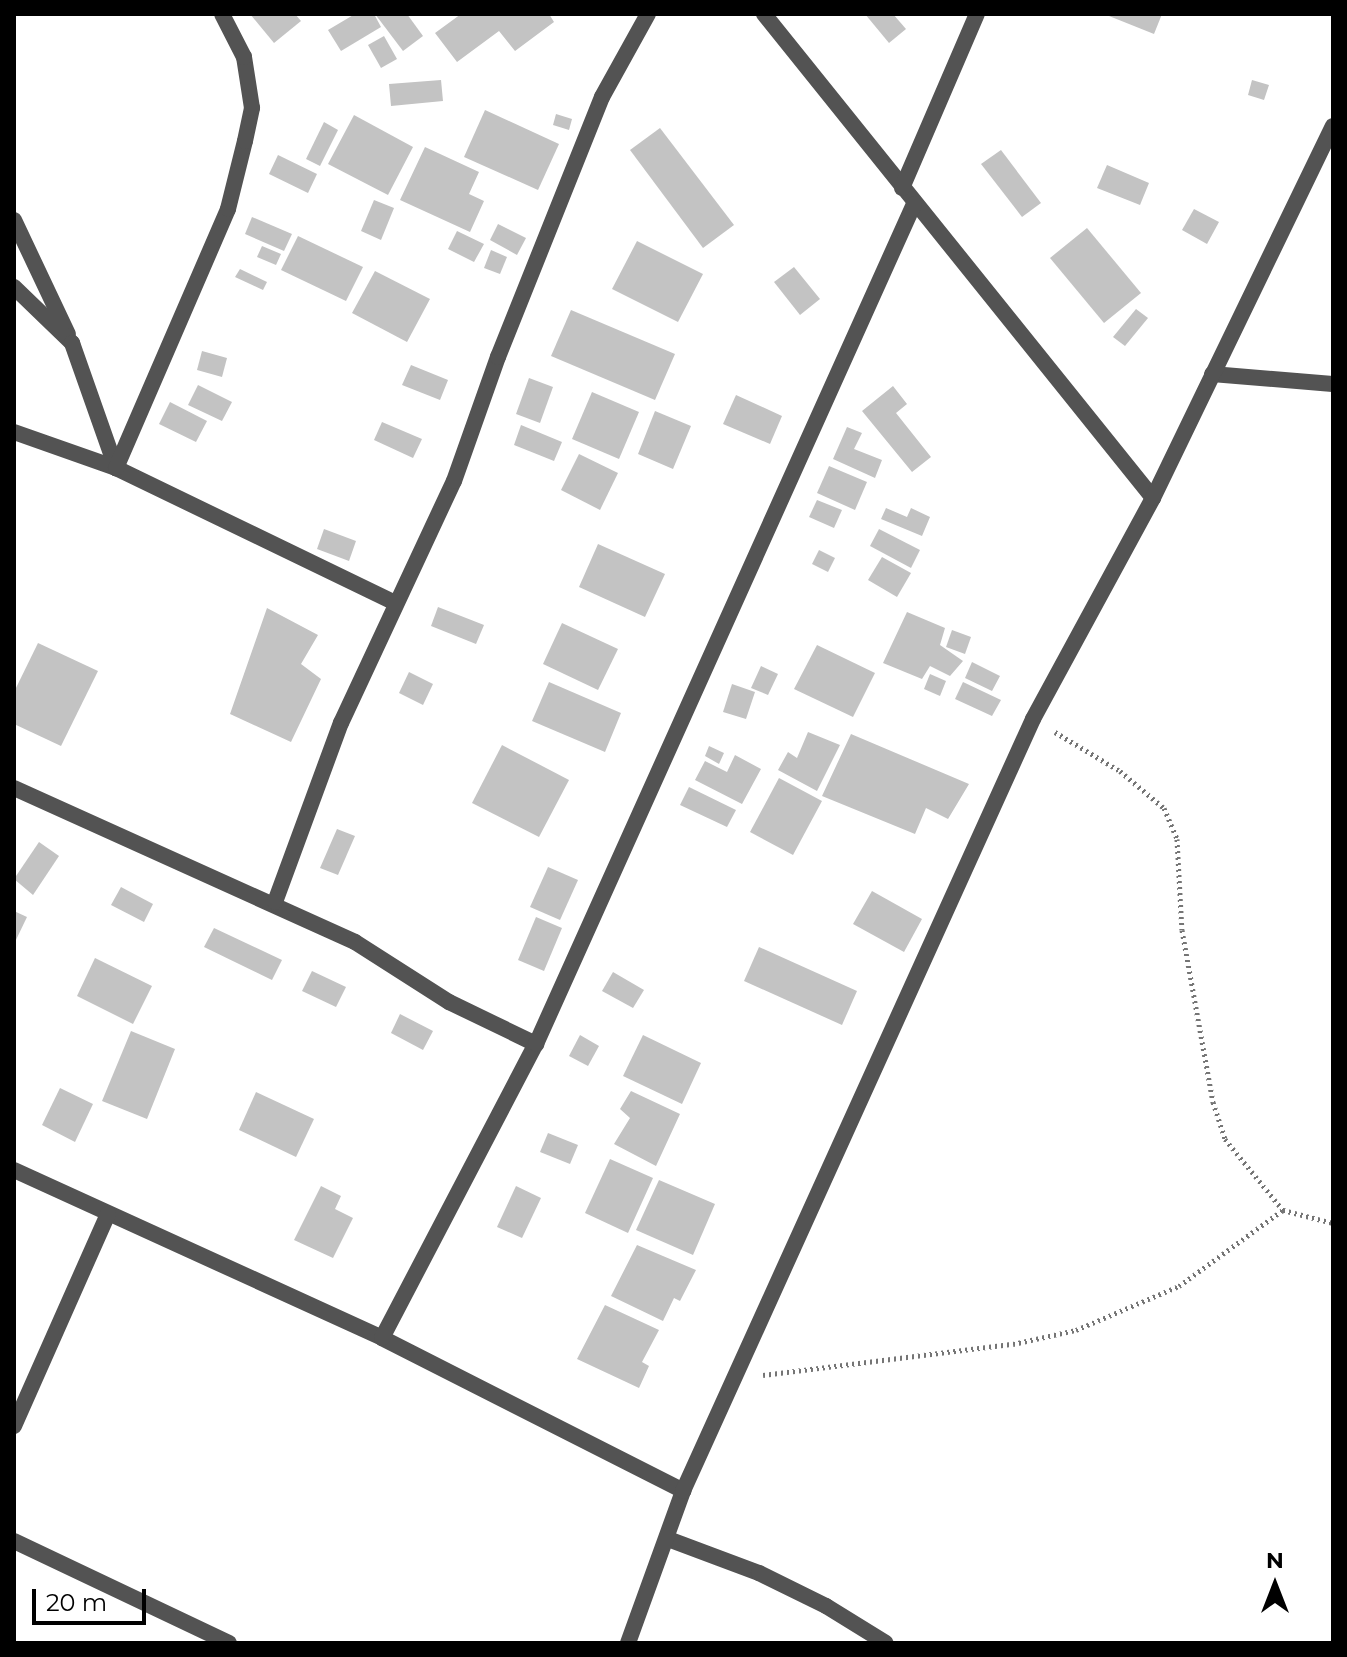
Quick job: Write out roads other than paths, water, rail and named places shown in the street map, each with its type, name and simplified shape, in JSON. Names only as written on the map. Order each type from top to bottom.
[{"type":"street","points":[[116,468],[228,209],[245,141],[252,108],[244,57],[222,14]]},
{"type":"street","points":[[275,902],[341,723],[454,481],[498,357],[602,97],[648,14]]},
{"type":"street","points":[[764,14],[1153,498]]},
{"type":"street","points":[[902,188],[977,14]]},
{"type":"street","points":[[628,1643],[683,1491],[1033,719],[1153,498],[1333,126]]},
{"type":"street","points":[[382,1338],[536,1044],[914,204]]},
{"type":"street","points":[[14,220],[72,343],[116,468]]},
{"type":"street","points":[[14,287],[72,343]]},
{"type":"street","points":[[1212,374],[1333,384]]},
{"type":"street","points":[[14,432],[116,468],[395,603]]},
{"type":"street","points":[[14,788],[275,902],[355,942],[449,1002],[536,1044]]},
{"type":"street","points":[[14,1170],[382,1338],[683,1491]]},
{"type":"street","points":[[14,1426],[108,1214]]},
{"type":"street","points":[[668,1539],[759,1573],[826,1606],[886,1643]]},
{"type":"street","points":[[14,1541],[229,1643]]}]
